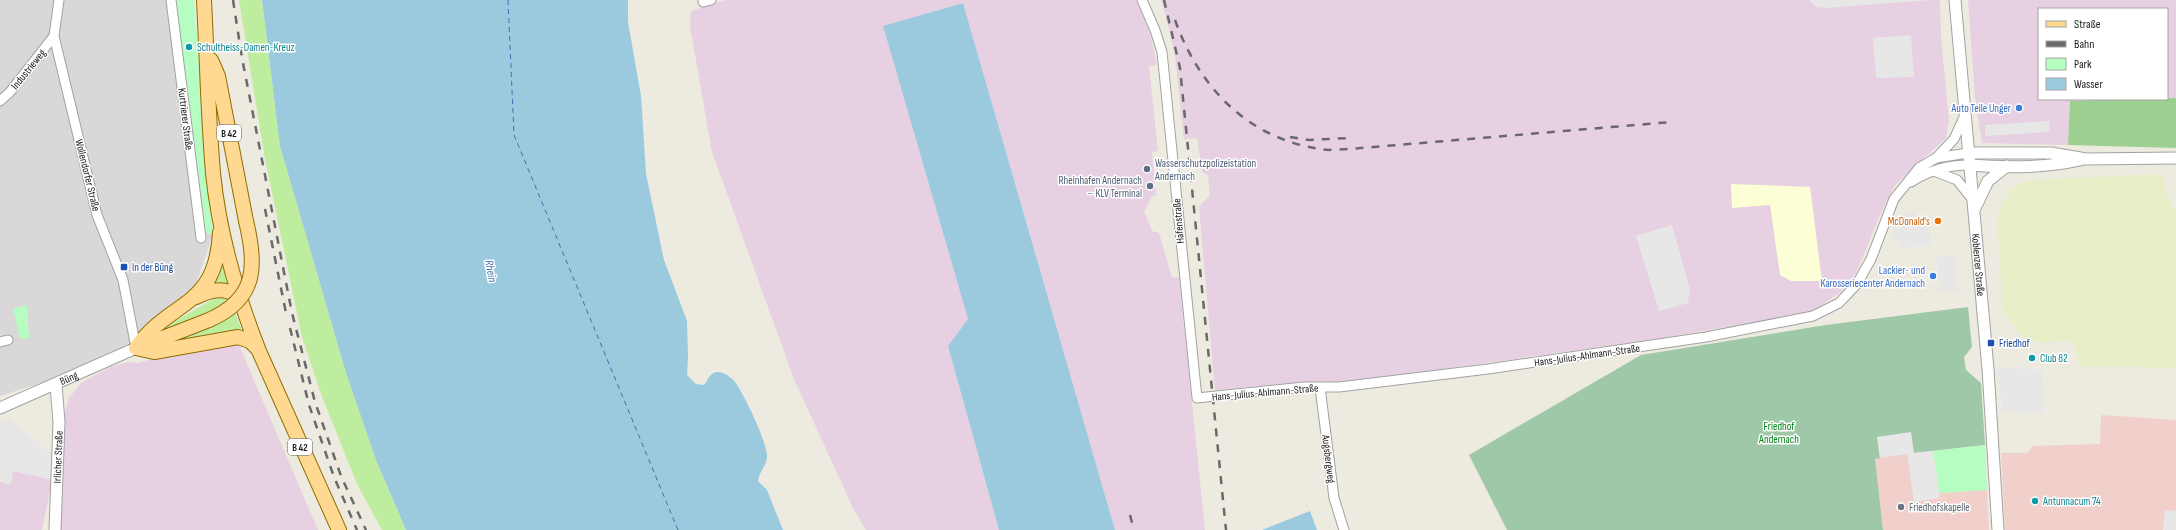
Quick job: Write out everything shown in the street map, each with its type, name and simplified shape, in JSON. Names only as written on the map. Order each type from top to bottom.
[{"type":"main road","name":"B 42","points":[[204,0],[213,173],[220,218],[240,297],[259,351],[339,530]]},
{"type":"main road","name":"B 42","points":[[136,348],[209,320],[233,307],[242,296],[250,282],[253,260],[246,221],[218,76],[206,47]]},
{"type":"main road","name":"B 42","points":[[136,348],[147,333],[196,297],[205,286],[214,268],[218,249],[220,218]]},
{"type":"main road","name":"B 42","points":[[196,297],[219,290],[232,292],[240,297]]},
{"type":"main road","name":"B 42","points":[[136,348],[154,352],[238,337],[250,341],[259,351]]},
{"type":"street","name":"Wollendorfer Straße","points":[[59,0],[54,36],[97,215],[123,280],[136,348]]},
{"type":"street","name":"Kurtrierer Straße","points":[[171,0],[202,238]]},
{"type":"street","name":"Hafenstraße","points":[[1142,0],[1155,30],[1162,52],[1197,398]]},
{"type":"street","name":"Koblenzer Straße","points":[[1955,0],[1989,388],[1998,530]]},
{"type":"street","name":"Industrieweg","points":[[0,101],[10,92],[54,36]]},
{"type":"street","name":"Hans-Julius-Ahlmann-Straße","points":[[1197,398],[1385,382],[1488,369],[1706,337],[1802,319],[1820,314],[1844,299],[1862,277],[1892,206],[1903,187],[1919,168],[1936,158],[1954,139],[1965,116]]},
{"type":"street","name":"Hans-Julius-Ahlmann-Straße","points":[[1936,158],[1968,153]]},
{"type":"street","points":[[1968,153],[2051,153],[2086,159]]},
{"type":"street","points":[[1903,187],[1932,171],[1948,166],[2060,164],[2086,159],[2176,158]]},
{"type":"street","points":[[1932,171],[1957,180],[1973,205],[1988,181],[2007,166]]},
{"type":"street","name":"Büng","points":[[0,408],[56,385],[136,348]]},
{"type":"street","name":"Irlicher Straße","points":[[56,385],[59,422],[56,477],[56,530]]},
{"type":"street","name":"Augsbergweg","points":[[1320,387],[1334,498],[1344,530]]},
{"type":"shaded area","points":[[0,0],[174,0],[205,233],[213,234],[193,293],[116,352],[53,379],[0,396]]},
{"type":"shaded area","points":[[726,0],[1136,0],[1150,33],[1157,65],[1149,66],[1158,151],[1152,152],[1156,195],[1152,196],[1144,212],[1152,231],[1159,233],[1172,278],[1179,277],[1205,530],[1115,530],[963,3],[883,26],[968,319],[948,346],[999,530],[866,530],[853,508],[794,379],[712,152],[690,26],[691,11]]},
{"type":"shaded area","points":[[1161,0],[1940,0],[1941,38],[1949,120],[1946,138],[1895,185],[1880,215],[1856,273],[1841,292],[1816,309],[1800,314],[1662,338],[1342,383],[1321,381],[1215,390],[1199,206],[1210,196],[1208,175],[1202,172],[1197,138],[1184,139],[1175,56]]},
{"type":"shaded area","points":[[1809,0],[1932,0],[1825,8],[1816,7]]},
{"type":"shaded area","points":[[1968,0],[2176,0],[2176,98],[2168,98],[2168,8],[2038,8],[2038,100],[2108,100],[2070,101],[2068,145],[1982,143],[1975,97]]},
{"type":"shaded area","points":[[1911,35],[1914,77],[1876,78],[1873,38]]},
{"type":"shaded area","points":[[2049,121],[2049,132],[1985,136],[1985,125]]},
{"type":"shaded area","points":[[2159,174],[2164,178],[2167,198],[2176,211],[2176,368],[2079,366],[2074,343],[2064,340],[2045,343],[2025,339],[2003,312],[1997,222],[2000,208],[2010,191],[2018,183],[2035,180]]},
{"type":"shaded area","points":[[1731,184],[1810,187],[1822,281],[1791,281],[1780,275],[1770,205],[1732,208]]},
{"type":"shaded area","points":[[1913,210],[1929,223],[1931,245],[1900,248],[1900,240],[1894,240],[1893,229],[1899,228],[1899,217]]},
{"type":"shaded area","points":[[1672,225],[1690,289],[1688,303],[1659,311],[1636,236]]},
{"type":"shaded area","points":[[1955,255],[1958,291],[1939,292],[1937,256]]},
{"type":"shaded area","points":[[234,343],[239,345],[318,530],[59,530],[60,430],[69,398],[81,383],[110,367],[127,362],[138,363],[163,356]]},
{"type":"shaded area","points":[[1997,367],[2042,370],[2043,413],[2003,412]]},
{"type":"shaded area","points":[[2101,415],[2176,420],[2176,530],[2005,530],[2001,453],[2028,453],[2032,446],[2100,444]]},
{"type":"shaded area","points":[[9,419],[51,455],[52,480],[42,530],[0,530],[0,422]]},
{"type":"shaded area","points":[[9,419],[51,455],[52,480],[13,471],[11,485],[0,482],[0,422]]},
{"type":"shaded area","points":[[1911,432],[1914,453],[1933,451],[1940,498],[1914,502],[1907,454],[1880,458],[1877,437]]},
{"type":"shaded area","points":[[1877,437],[1914,453],[1933,451],[1939,493],[1987,490],[1989,530],[1883,530],[1875,459],[1880,458]]},
{"type":"shaded area","points":[[2165,510],[2176,511],[2176,530],[2163,530]]},
{"type":"green space","points":[[174,0],[194,0],[213,234],[204,233]]},
{"type":"green space","points":[[239,0],[262,0],[280,146],[346,373],[376,460],[406,530],[382,530],[357,484],[321,394],[302,337],[265,159]]},
{"type":"green space","points":[[2168,98],[2176,98],[2176,148],[2068,145],[2070,101],[2168,100]]},
{"type":"green space","points":[[222,258],[229,289],[209,288]]},
{"type":"green space","points":[[229,297],[221,305],[202,317],[148,337],[215,298]]},
{"type":"green space","points":[[27,305],[29,339],[20,338],[13,309]]},
{"type":"green space","name":"Friedhof Andernach","points":[[1968,307],[1972,347],[1964,357],[1966,370],[1981,383],[1985,445],[1914,453],[1877,437],[1880,458],[1875,459],[1883,530],[1507,530],[1469,455],[1641,355],[1826,325]]},
{"type":"green space","points":[[235,312],[243,334],[155,349]]},
{"type":"green space","points":[[1985,445],[1987,490],[1939,493],[1933,451]]},
{"type":"water","name":"Rhein","points":[[262,0],[628,0],[628,22],[641,96],[646,174],[664,260],[687,321],[687,375],[696,384],[704,385],[712,374],[721,372],[731,378],[739,388],[759,428],[767,455],[766,462],[758,481],[767,490],[783,530],[406,530],[376,460],[346,373],[280,146]]},
{"type":"water","points":[[963,3],[1115,530],[999,530],[948,346],[968,319],[883,26]]},
{"type":"water","points":[[1310,511],[1317,530],[1262,530]]},
{"type":"ferry route","points":[[508,0],[514,135],[678,530]]},
{"type":"railway","points":[[233,0],[242,58],[292,313],[315,402],[341,476],[366,530]]},
{"type":"railway","points":[[1164,0],[1180,68],[1226,530]]},
{"type":"railway","points":[[1175,20],[1185,44],[1198,67],[1212,87],[1229,106],[1248,121],[1270,134],[1294,143],[1320,149],[1350,149],[1671,122]]},
{"type":"railway","points":[[1290,137],[1309,140],[1349,138]]},
{"type":"railway","points":[[265,209],[286,313]]},
{"type":"railway","points":[[290,328],[309,405],[334,477],[357,530]]},
{"type":"railway","points":[[1130,515],[1134,530]]},
{"type":"place","name":"Schultheiss-Damen-Kreuz","points":[[189,47]]},
{"type":"place","name":"Auto Teile Unger","points":[[2019,108]]},
{"type":"place","name":"Wasserschutzpolizeistation Andernach","points":[[1147,169]]},
{"type":"place","name":"Rheinhafen Andernach – KLV Terminal","points":[[1150,186]]},
{"type":"place","name":"McDonald's","points":[[1938,221]]},
{"type":"place","name":"In der Büng","points":[[124,267]]},
{"type":"place","name":"Lackier- und Karosseriecenter Andernach","points":[[1933,276]]},
{"type":"place","name":"Friedhof","points":[[1991,343]]},
{"type":"place","name":"Club 82","points":[[2032,358]]},
{"type":"place","name":"Antunnacum 74","points":[[2035,501]]},
{"type":"place","name":"Friedhofskapelle","points":[[1901,507]]}]
